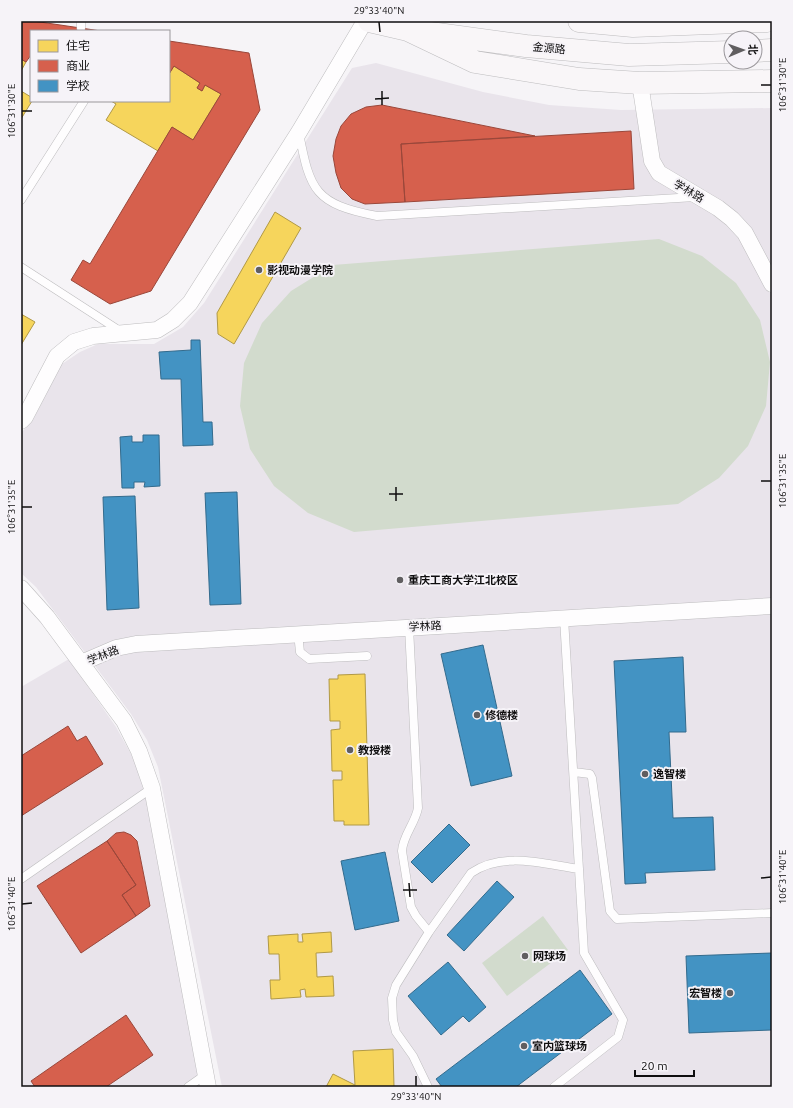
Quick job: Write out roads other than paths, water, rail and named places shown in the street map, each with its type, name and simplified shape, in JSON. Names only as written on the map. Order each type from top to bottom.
[{"type":"main road","name":"金源路","points":[[369,21],[408,30],[526,46],[629,55],[723,52]]},
{"type":"main road","points":[[579,21],[633,26],[767,21]]},
{"type":"main road","points":[[408,30],[475,62],[579,79],[640,83],[772,81]]},
{"type":"street","points":[[21,421],[25,417],[57,356],[74,342],[93,336],[157,330],[173,320],[190,303],[299,132],[365,21]]},
{"type":"street","name":"学林路","points":[[640,83],[652,161],[659,172],[727,215],[745,233],[772,284]]},
{"type":"street","points":[[21,588],[47,617],[124,721],[139,751],[152,788],[207,1081]]},
{"type":"street","name":"学林路","points":[[81,663],[116,648],[136,644],[772,606]]},
{"type":"lane","points":[[21,200],[83,102]]},
{"type":"lane","points":[[299,132],[306,171],[316,190],[334,203],[356,212],[377,216],[699,196]]},
{"type":"lane","points":[[21,268],[122,333]]},
{"type":"lane","points":[[554,1087],[618,1037],[623,1020],[584,953],[564,618]]},
{"type":"lane","points":[[409,627],[418,803],[416,816],[405,838],[402,851],[412,907],[416,916],[429,932]]},
{"type":"lane","points":[[298,634],[300,652],[309,658],[367,656]]},
{"type":"lane","points":[[574,772],[590,774],[592,778],[610,911],[617,919],[772,913]]},
{"type":"lane","points":[[21,879],[152,788]]},
{"type":"lane","points":[[428,1087],[413,1056],[396,1032],[392,1009],[392,998],[396,985],[429,932],[471,874],[480,867],[492,862],[516,860],[579,869]]},
{"type":"lane","points":[[188,1087],[207,1081]]},
{"type":"place","name":"影视动漫学院","points":[[259,270]]},
{"type":"place","name":"重庆工商大学江北校区","points":[[400,580]]},
{"type":"place","name":"修德楼","points":[[477,715]]},
{"type":"place","name":"教授楼","points":[[350,750]]},
{"type":"place","name":"逸智楼","points":[[645,774]]},
{"type":"place","name":"网球场","points":[[525,956]]},
{"type":"place","name":"宏智楼","points":[[730,993]]},
{"type":"place","name":"室内篮球场","points":[[524,1046]]}]
